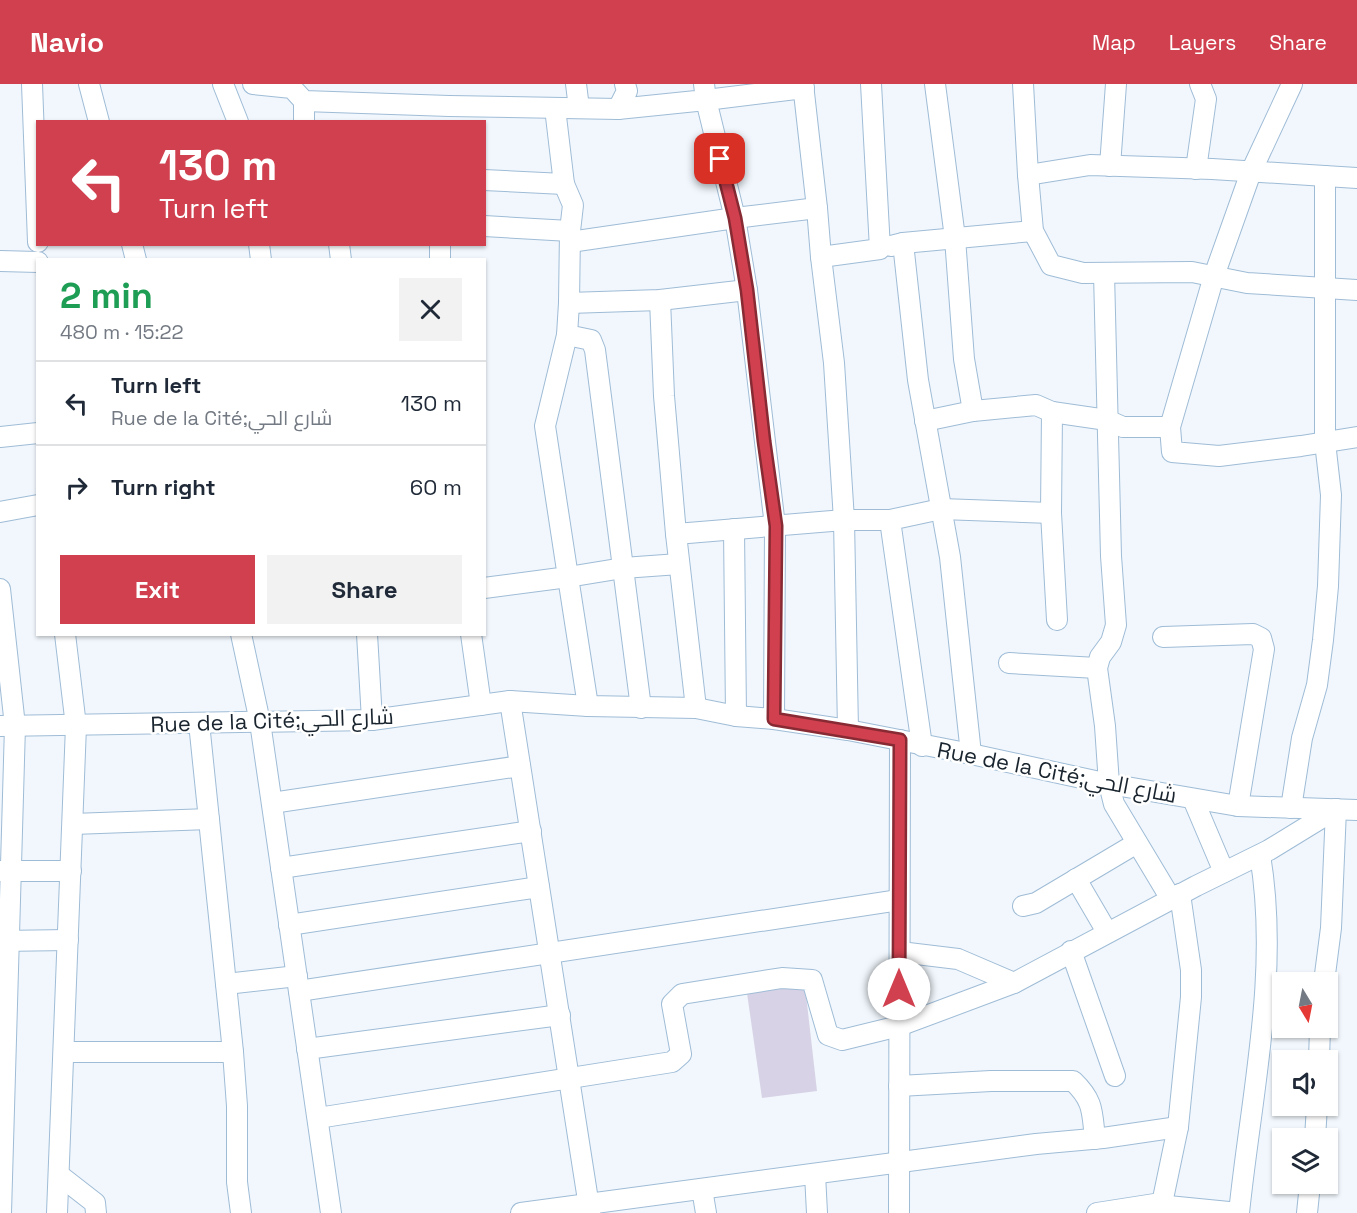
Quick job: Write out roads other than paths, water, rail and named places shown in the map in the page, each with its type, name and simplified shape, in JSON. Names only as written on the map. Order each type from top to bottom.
[{"type":"street","points":[[32,84],[36,191]]},
{"type":"street","points":[[95,84],[99,120]]},
{"type":"street","points":[[223,84],[237,120]]},
{"type":"street","points":[[253,84],[296,91],[374,94],[448,114],[555,108],[618,109],[705,92],[804,86],[820,257],[834,363],[844,520],[848,730]]},
{"type":"street","points":[[576,84],[579,108]]},
{"type":"street","points":[[618,109],[627,91],[626,84]]},
{"type":"street","points":[[871,84],[880,249]]},
{"type":"street","points":[[935,84],[955,238],[964,359],[973,411]]},
{"type":"street","points":[[1023,84],[1034,231],[1051,265],[1083,273],[1192,272],[1247,283],[1357,290]]},
{"type":"street","points":[[1110,166],[1116,84]]},
{"type":"street","points":[[1197,169],[1206,99],[1200,84]]},
{"type":"street","points":[[1292,84],[1251,172],[1214,276],[1170,427],[1173,452],[1219,456],[1357,436]]},
{"type":"street","points":[[296,91],[303,120]]},
{"type":"street","points":[[705,92],[735,218],[747,290],[776,526],[774,719]]},
{"type":"street","points":[[555,108],[564,184],[573,205],[567,336],[545,426],[588,706]]},
{"type":"street","points":[[1028,174],[1090,165],[1357,178]]},
{"type":"street","points":[[1291,808],[1302,738],[1317,684],[1323,640],[1331,495],[1325,442],[1325,176]]},
{"type":"street","points":[[486,180],[564,184]]},
{"type":"street","points":[[486,226],[570,237],[817,208]]},
{"type":"street","points":[[820,257],[880,249],[903,243],[1034,231]]},
{"type":"street","points":[[903,243],[918,380],[950,558],[971,754]]},
{"type":"street","points":[[0,261],[36,261]]},
{"type":"street","points":[[1104,273],[1111,556],[1116,625],[1111,642],[1100,657],[1097,668],[1105,726],[1109,784],[1114,804],[1137,843],[1175,897],[1191,970],[1191,997],[1178,1127],[1160,1208]]},
{"type":"street","points":[[569,303],[660,300],[747,290]]},
{"type":"street","points":[[660,300],[663,396],[696,708]]},
{"type":"street","points":[[567,336],[591,340],[595,350],[640,708]]},
{"type":"street","points":[[925,421],[973,411],[1036,405],[1052,412],[1107,420],[1123,427],[1170,427]]},
{"type":"street","points":[[1052,412],[1051,513],[1057,620]]},
{"type":"street","points":[[0,437],[36,434]]},
{"type":"street","points":[[0,512],[36,505]]},
{"type":"street","points":[[676,534],[844,520],[890,520],[941,509],[1051,513]]},
{"type":"street","points":[[890,520],[922,746]]},
{"type":"street","points":[[734,529],[736,716]]},
{"type":"street","points":[[486,588],[623,568],[679,564]]},
{"type":"street","points":[[0,590],[8,726],[1,1209]]},
{"type":"street","points":[[1163,636],[1253,634],[1261,638],[1264,649],[1238,806]]},
{"type":"street","points":[[57,1213],[76,726],[65,636]]},
{"type":"street","points":[[241,636],[260,722],[331,1213]]},
{"type":"street","points":[[367,636],[372,720]]},
{"type":"street","points":[[471,636],[481,705]]},
{"type":"street","points":[[1009,663],[1097,668]]},
{"type":"street","points":[[510,701],[590,1209]]},
{"type":"street","name":"Rue de la Cité;شارع الحي","points":[[8,726],[372,720],[510,701],[640,708],[696,708],[736,716],[848,730],[1109,784],[1238,806],[1357,810]]},
{"type":"street","points":[[199,723],[233,1052],[237,1106],[237,1182],[241,1213]]},
{"type":"street","points":[[899,1213],[900,740]]},
{"type":"street","points":[[272,803],[520,766]]},
{"type":"street","points":[[1193,799],[1224,872]]},
{"type":"street","points":[[318,1118],[672,1062],[681,1054],[672,1004],[682,994],[782,978],[812,980],[828,1035],[842,1040],[899,1026],[1014,983],[1107,932],[1260,855],[1336,809]]},
{"type":"street","points":[[1325,972],[1331,928],[1336,809]]},
{"type":"street","points":[[73,824],[209,819]]},
{"type":"street","points":[[281,868],[531,831]]},
{"type":"street","points":[[1023,906],[1036,903],[1137,843]]},
{"type":"street","points":[[1097,1213],[1168,1206],[1239,1213],[1261,1033],[1267,958],[1265,886],[1260,855]]},
{"type":"street","points":[[6,871],[71,871]]},
{"type":"street","points":[[1076,879],[1107,932]]},
{"type":"street","points":[[289,925],[539,887]]},
{"type":"street","points":[[226,984],[298,983],[550,951],[899,900]]},
{"type":"street","points":[[5,941],[68,940]]},
{"type":"street","points":[[1071,951],[1115,1076]]},
{"type":"street","points":[[900,952],[958,959],[1014,983]]},
{"type":"street","points":[[308,1049],[560,1015]]},
{"type":"street","points":[[64,1052],[233,1052]]},
{"type":"street","points":[[899,1086],[1073,1081],[1086,1094],[1092,1107],[1095,1139]]},
{"type":"street","points":[[521,1213],[656,1204],[702,1189],[1178,1127]]},
{"type":"street","points":[[59,1174],[94,1203],[96,1213]]},
{"type":"street","points":[[815,1174],[817,1213]]},
{"type":"street","points":[[702,1189],[706,1213]]},
{"type":"street","points":[[1307,1213],[1309,1194]]}]
